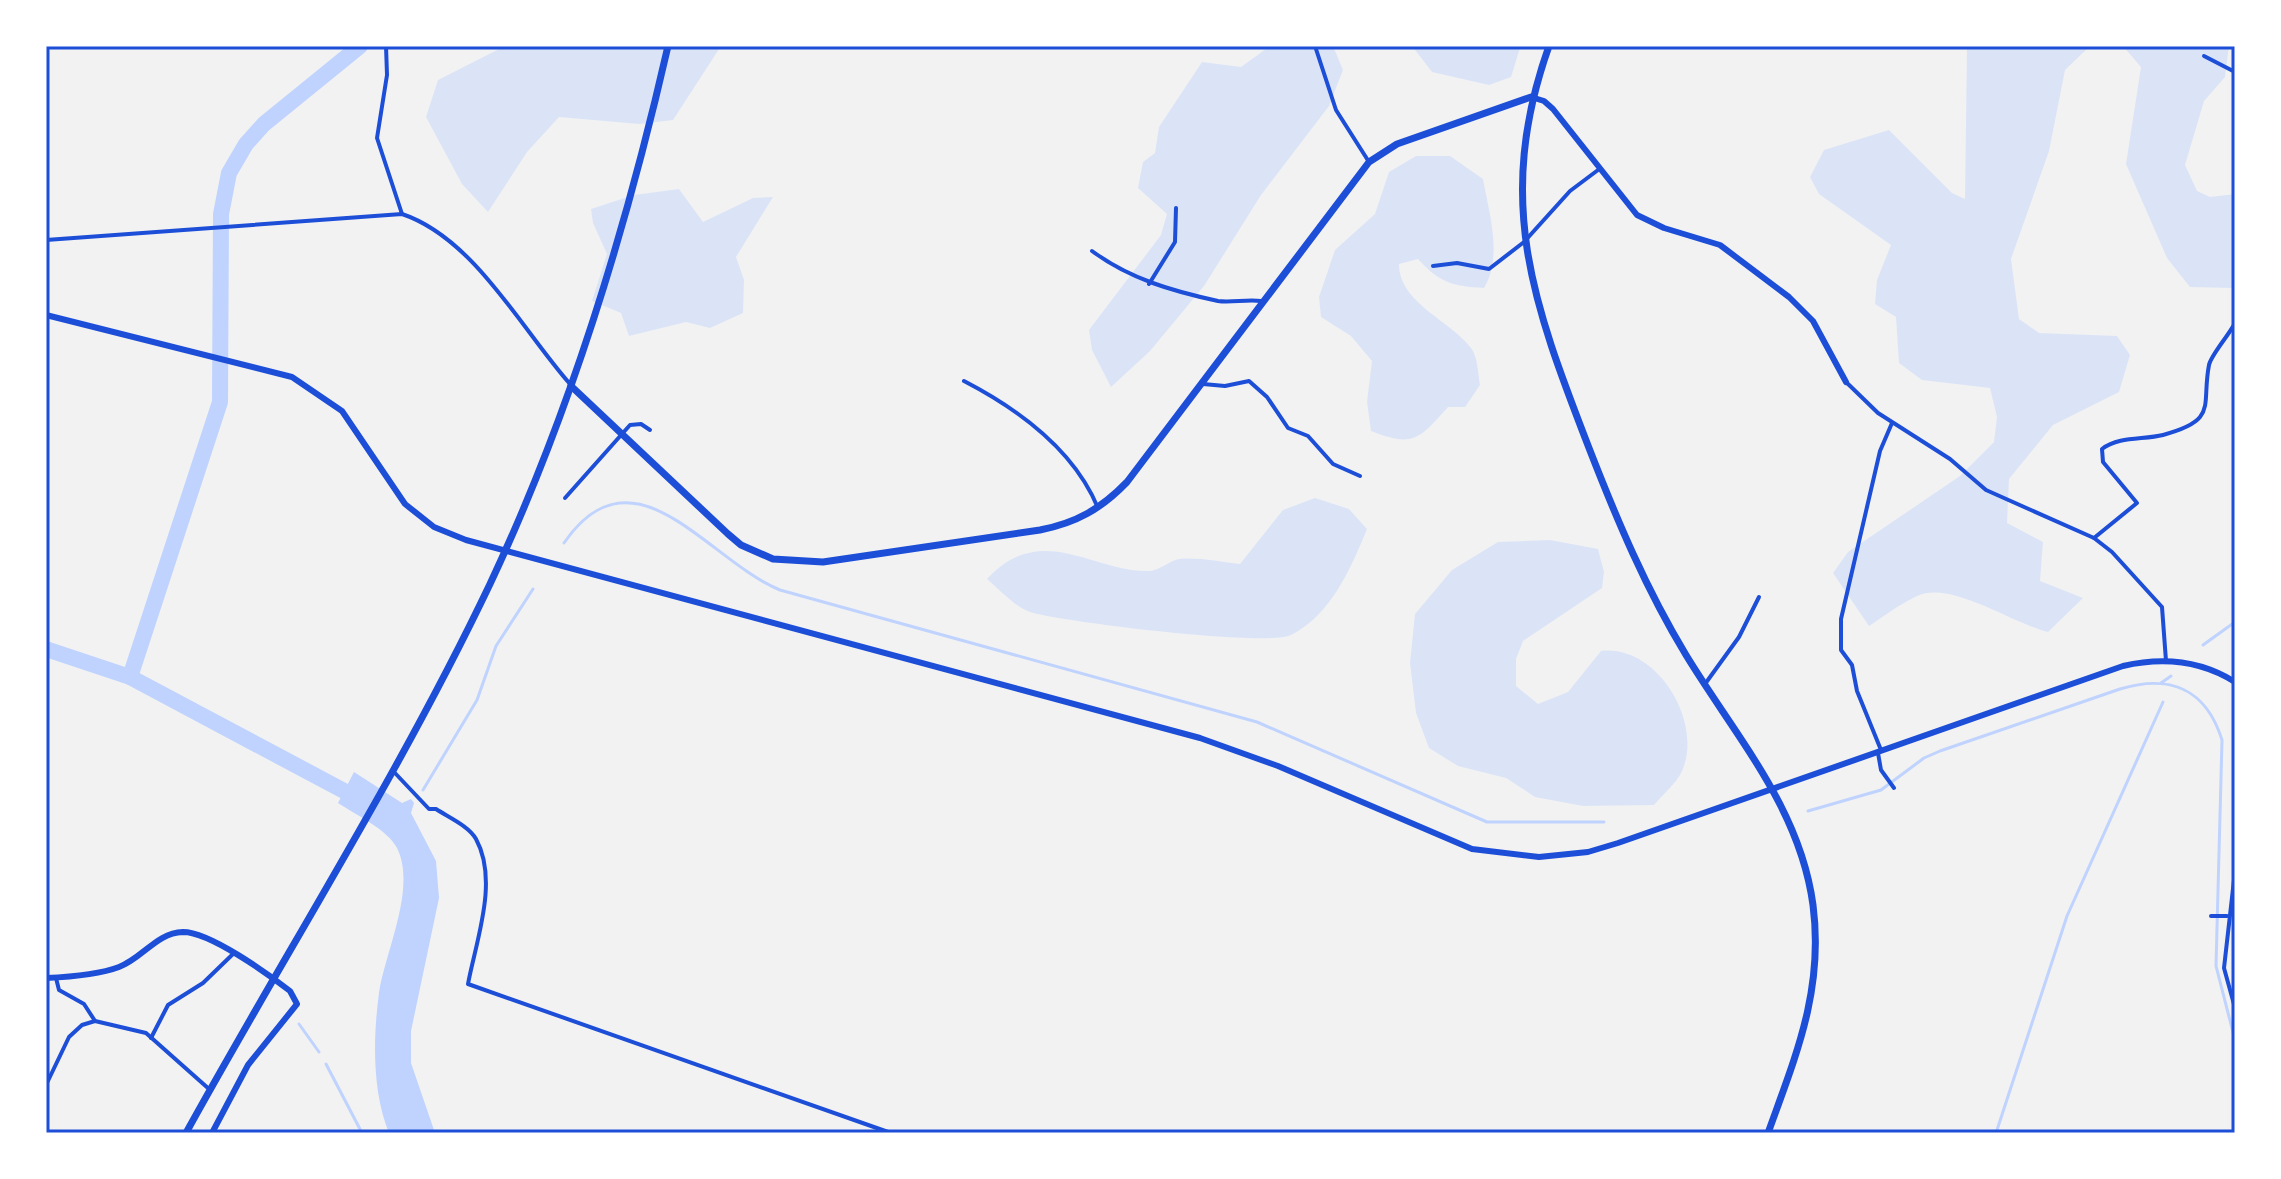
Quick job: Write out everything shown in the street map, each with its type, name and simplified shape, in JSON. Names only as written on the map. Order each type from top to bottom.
[{"type":"main road","points":[[186,1133],[441,681],[505,550],[571,386],[627,212],[668,46]]},
{"type":"main road","points":[[1549,46],[1531,97],[1523,169],[1524,242],[1545,332],[1619,525],[1651,597],[1772,787],[1791,823],[1805,862],[1813,908],[1815,987],[1806,1025],[1768,1133]]},
{"type":"main road","points":[[571,386],[741,545],[779,560],[823,562],[1040,530],[1073,522],[1098,508],[1127,482],[1369,162],[1397,144],[1531,97]]},
{"type":"street","points":[[386,46],[387,75],[377,138],[402,214]]},
{"type":"street","points":[[1315,46],[1336,110],[1369,162]]},
{"type":"street","points":[[2204,56],[2235,72]]},
{"type":"street","points":[[1531,97],[1544,101],[1553,109],[1598,170],[1637,215],[1720,245],[1789,297],[1813,321],[1846,382],[1892,423],[1950,459],[1986,490],[2094,538],[2162,607],[2166,661]]},
{"type":"street","points":[[1433,266],[1457,263],[1489,269],[1524,242],[1570,191],[1598,170]]},
{"type":"street","points":[[1149,284],[1175,242],[1176,208]]},
{"type":"street","points":[[46,240],[402,214],[428,228],[473,263],[571,386]]},
{"type":"street","points":[[1092,251],[1149,284],[1221,302],[1234,298],[1261,302]]},
{"type":"street","points":[[46,315],[292,377],[342,411],[394,493],[424,521],[466,540],[1200,738],[1278,766],[1448,841],[1488,853],[1539,857],[1588,852],[2108,671],[2166,661],[2207,668],[2235,682]]},
{"type":"street","points":[[2094,538],[2137,503],[2103,462],[2102,449],[2111,443],[2164,434],[2203,413],[2208,405],[2209,362],[2226,341],[2235,323]]},
{"type":"street","points":[[964,381],[1005,402],[1034,425],[1087,482],[1098,508]]},
{"type":"street","points":[[1200,383],[1225,386],[1249,381],[1267,397],[1288,428],[1308,436],[1333,464],[1360,476]]},
{"type":"street","points":[[565,498],[623,432],[635,423],[650,430]]},
{"type":"street","points":[[1892,423],[1880,451],[1841,619],[1841,650],[1852,665],[1857,691],[1879,750],[1881,770],[1894,788]]},
{"type":"street","points":[[1705,684],[1739,637],[1759,597]]},
{"type":"street","points":[[391,772],[429,809],[436,809],[475,836],[480,849],[485,892],[468,984],[891,1133]]},
{"type":"street","points":[[2235,871],[2227,916],[2224,968],[2235,1008]]},
{"type":"street","points":[[2211,916],[2227,916]]},
{"type":"street","points":[[46,978],[121,967],[162,937],[182,932],[196,933],[290,991],[297,1004],[248,1065],[212,1133]]},
{"type":"street","points":[[151,1038],[168,1005],[203,983],[233,954]]},
{"type":"street","points":[[56,978],[59,990],[84,1004],[95,1021]]},
{"type":"street","points":[[46,1085],[69,1037],[82,1025],[95,1021],[132,1028],[151,1038],[209,1089]]},
{"type":"shaded area","points":[[505,46],[721,46],[673,120],[639,124],[559,117],[527,152],[488,212],[462,184],[426,117],[438,80]]},
{"type":"shaded area","points":[[1270,46],[1333,46],[1343,70],[1329,106],[1261,195],[1204,286],[1150,351],[1111,387],[1092,350],[1089,330],[1161,235],[1167,214],[1138,188],[1143,162],[1155,153],[1159,127],[1202,62],[1241,67]]},
{"type":"shaded area","points":[[1412,46],[1520,48],[1511,77],[1489,85],[1432,72]]},
{"type":"shaded area","points":[[1967,46],[2090,46],[2065,70],[2049,151],[2011,259],[2019,319],[2039,333],[2117,336],[2130,355],[2119,392],[2053,425],[2009,479],[2007,523],[2043,542],[2040,581],[2083,598],[2048,632],[1964,598],[1931,593],[1911,599],[1869,626],[1833,573],[1848,552],[1960,476],[1994,442],[1997,417],[1990,388],[1922,380],[1899,363],[1896,317],[1875,304],[1877,280],[1891,245],[1819,194],[1810,177],[1824,150],[1889,130],[1952,193],[1965,199]]},
{"type":"shaded area","points":[[2123,46],[2229,46],[2225,77],[2204,101],[2185,165],[2197,191],[2210,197],[2235,194],[2233,288],[2190,287],[2167,258],[2126,164],[2141,67]]},
{"type":"shaded area","points":[[1416,156],[1450,156],[1483,179],[1494,249],[1490,276],[1484,288],[1447,282],[1418,259],[1399,264],[1407,290],[1471,348],[1480,385],[1465,407],[1448,407],[1422,433],[1397,439],[1371,431],[1367,402],[1372,361],[1351,336],[1321,317],[1319,297],[1335,250],[1375,214],[1389,172]]},
{"type":"shaded area","points":[[679,189],[703,222],[753,198],[773,197],[736,257],[744,280],[743,313],[710,328],[686,322],[629,336],[621,313],[592,301],[607,254],[593,223],[591,209],[634,195]]},
{"type":"shaded area","points":[[1315,498],[1349,509],[1367,529],[1346,574],[1328,603],[1318,615],[1291,635],[1274,638],[1206,636],[1049,616],[1024,610],[987,579],[1007,562],[1027,553],[1048,551],[1150,571],[1179,559],[1240,564],[1283,510]]},
{"type":"shaded area","points":[[1550,540],[1598,549],[1604,572],[1602,588],[1523,641],[1516,659],[1516,686],[1538,704],[1568,692],[1601,651],[1621,652],[1640,660],[1657,673],[1681,709],[1687,751],[1680,775],[1654,805],[1583,806],[1535,797],[1506,778],[1458,766],[1429,748],[1416,713],[1410,663],[1415,614],[1452,570],[1498,542]]},
{"type":"water","points":[[354,772],[402,803],[411,799],[414,803],[411,813],[436,861],[439,898],[411,1031],[411,1063],[435,1133],[389,1133],[379,1100],[375,1064],[377,1010],[382,977],[402,901],[402,864],[397,848],[386,835],[338,803]]},
{"type":"waterway","points":[[130,677],[220,402],[221,214],[229,173],[246,144],[264,124],[360,46]]},
{"type":"waterway","points":[[564,543],[590,515],[617,503],[644,505],[671,517],[753,575],[780,590],[1257,722],[1487,822],[1604,822]]},
{"type":"waterway","points":[[423,790],[477,700],[496,646],[533,589]]},
{"type":"waterway","points":[[2203,645],[2235,622]]},
{"type":"waterway","points":[[46,649],[130,677],[361,800]]},
{"type":"waterway","points":[[2161,683],[2171,676]]},
{"type":"waterway","points":[[1808,811],[1881,790],[1924,758],[1940,751],[2120,689],[2155,683],[2184,690],[2206,708],[2222,740],[2216,966],[2235,1040]]},
{"type":"waterway","points":[[1996,1133],[2067,916],[2163,702]]},
{"type":"waterway","points":[[299,1024],[319,1052]]},
{"type":"waterway","points":[[326,1064],[362,1133]]}]
